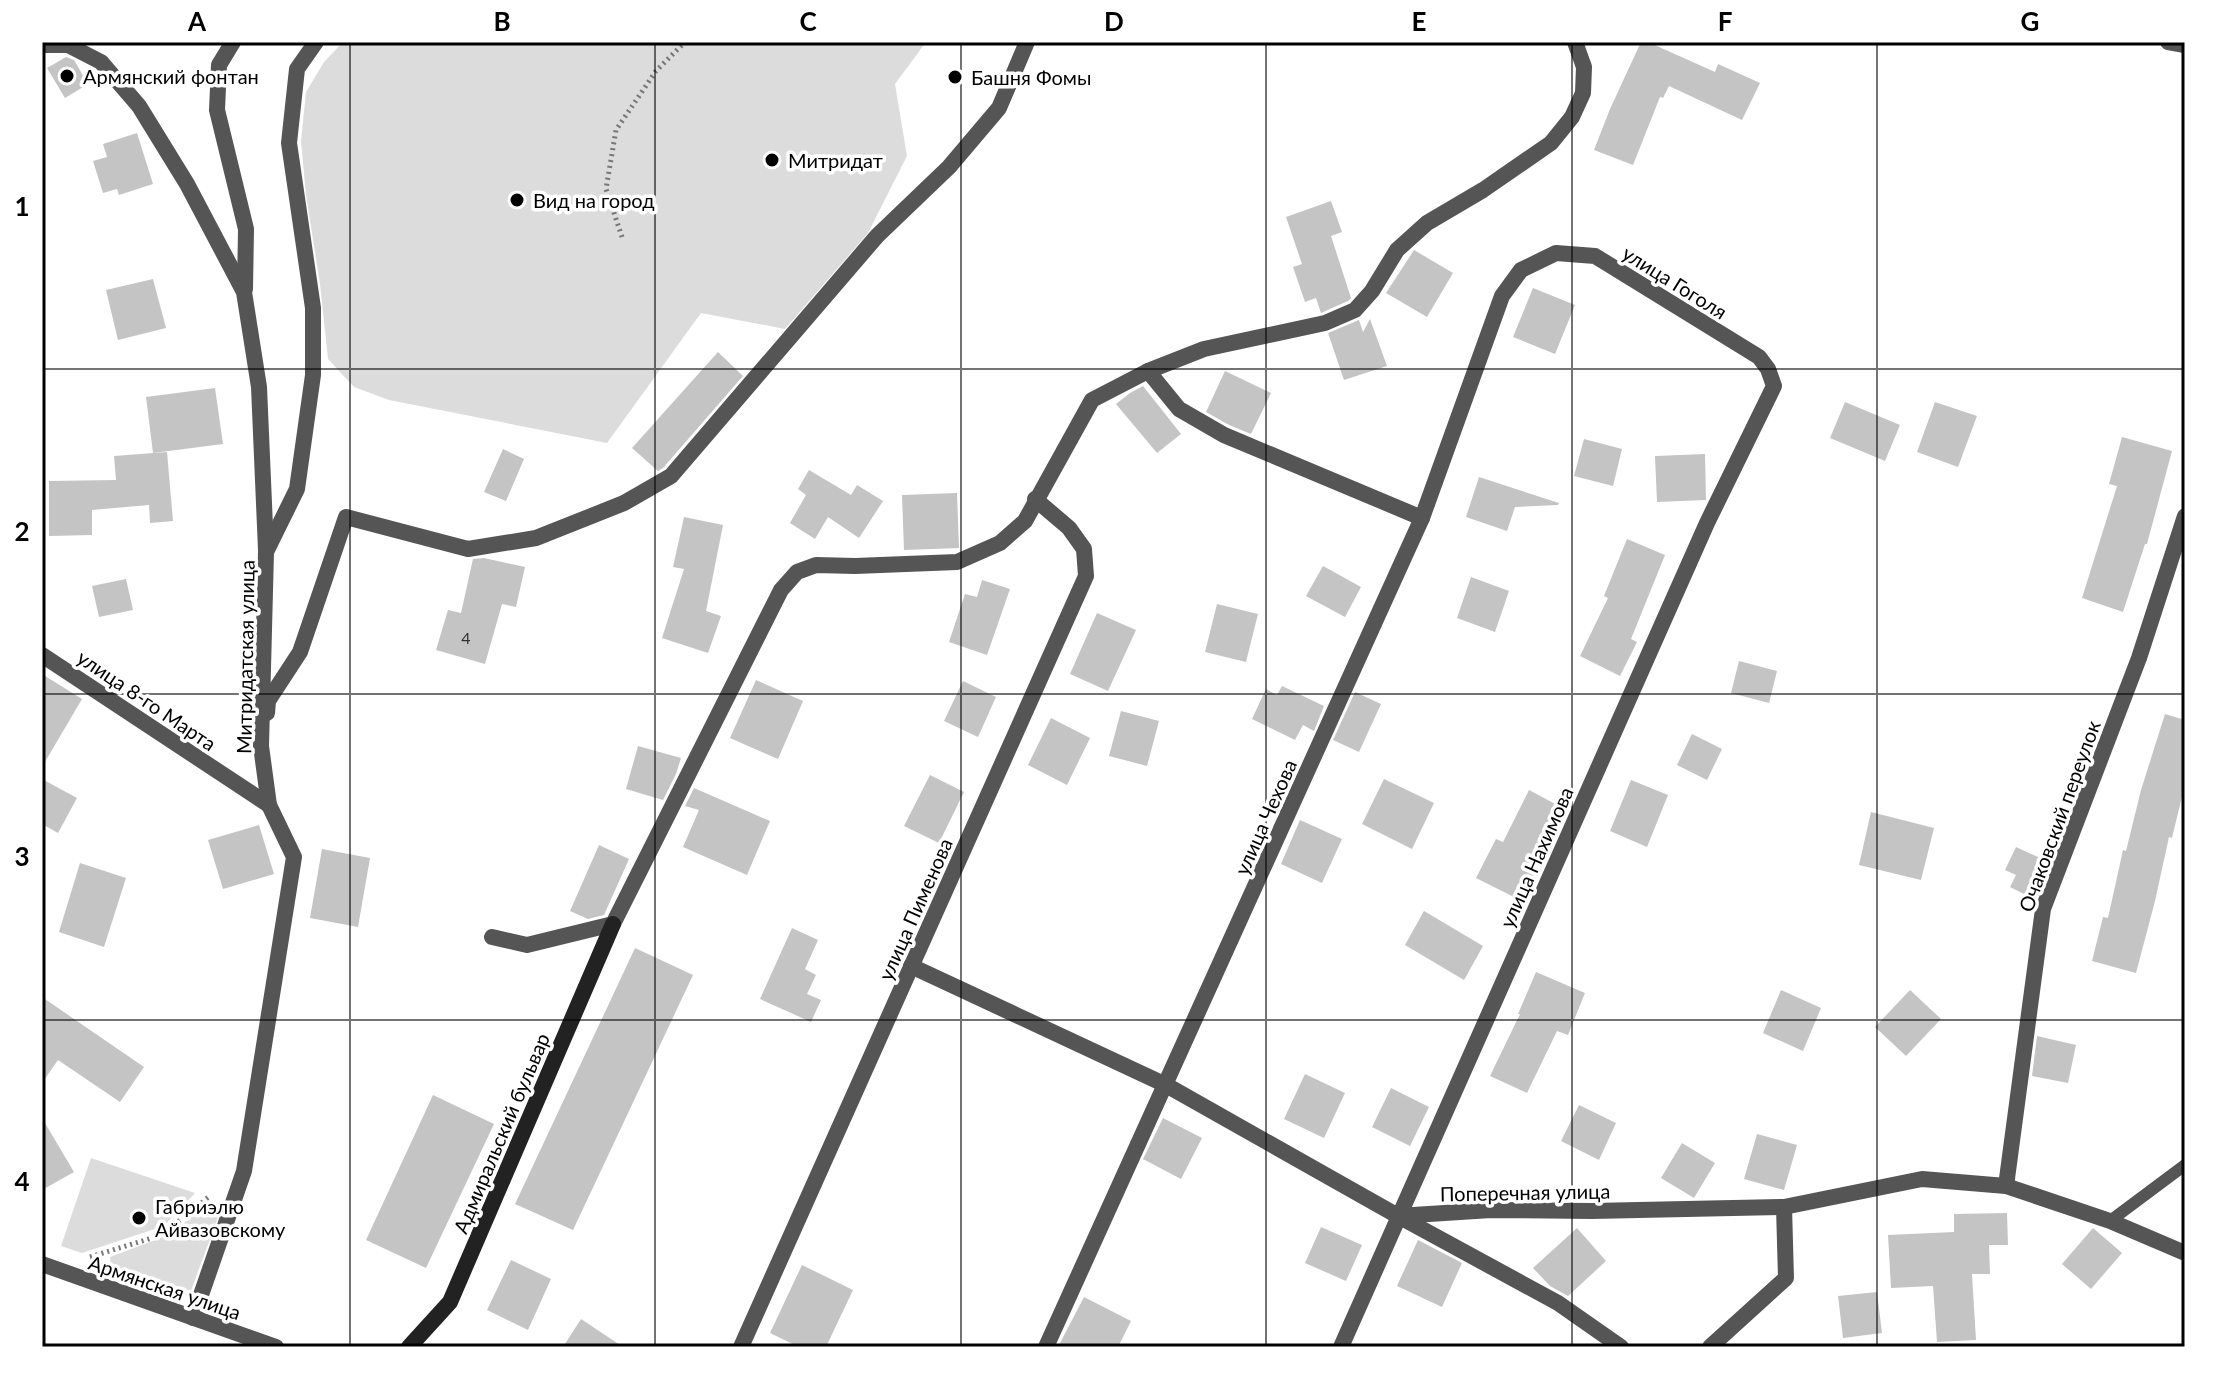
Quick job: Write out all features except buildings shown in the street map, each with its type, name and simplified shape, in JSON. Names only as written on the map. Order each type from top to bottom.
[{"type":"street","points":[[233,42],[219,65],[217,110],[246,229],[244,292],[259,387],[266,552]]},
{"type":"street","name":"Митридатская улица","points":[[193,1318],[241,1181],[294,857],[269,805],[261,746],[266,552],[297,489],[313,375],[313,308],[289,143],[297,69],[316,42]]},
{"type":"street","points":[[261,746],[268,701],[300,652],[346,517],[468,549],[536,538],[624,503],[671,476],[877,236],[949,167],[999,108],[1027,42]]},
{"type":"street","points":[[492,937],[527,945],[613,924],[781,590],[797,572],[816,565],[957,562],[1000,543],[1025,521],[1092,400],[1148,371],[1204,349],[1325,323],[1355,310],[1372,291],[1397,250],[1427,223],[1483,190],[1551,143],[1572,117],[1583,93],[1584,67],[1575,42]]},
{"type":"street","points":[[2168,42],[2185,45]]},
{"type":"street","points":[[42,45],[68,45],[101,62],[139,106],[187,184],[244,292]]},
{"type":"street","name":"улица Гоголя","points":[[1502,296],[1521,270],[1556,253],[1595,256],[1759,357],[1768,369],[1774,386]]},
{"type":"street","name":"улица Чехова","points":[[1046,1347],[1422,518],[1502,296]]},
{"type":"street","points":[[1148,371],[1179,409],[1224,435],[1422,518]]},
{"type":"street","name":"улица Нахимова","points":[[1341,1347],[1707,523],[1774,386]]},
{"type":"street","name":"улица Пименова","points":[[741,1347],[1086,576],[1084,549],[1069,528],[1035,499]]},
{"type":"street","name":"Очаковский переулок","points":[[2006,1186],[2043,909],[2139,658],[2185,516]]},
{"type":"street","name":"улица 8-го Марта","points":[[42,655],[269,805]]},
{"type":"street","name":"Адмиральский бульвар","points":[[409,1347],[450,1302],[613,924]]},
{"type":"street","points":[[911,966],[1166,1085],[1558,1303],[1621,1347]]},
{"type":"street","name":"Поперечная улица","points":[[1398,1216],[1491,1210],[1784,1207],[1922,1179],[2006,1186],[2110,1221],[2185,1253]]},
{"type":"street","points":[[1710,1347],[1786,1278],[1784,1207]]},
{"type":"street","name":"Армянская улица","points":[[45,1271],[276,1347]]},
{"type":"lane","points":[[2110,1221],[2185,1165]]},
{"type":"path","points":[[622,237],[606,189],[616,130],[656,71],[685,42]]},
{"type":"path","points":[[45,1271],[152,1238],[224,1187],[241,1181]]},
{"type":"shaded area","points":[[343,42],[926,42],[895,84],[907,156],[868,233],[785,329],[701,313],[607,443],[389,400],[354,387],[328,359],[301,141],[306,92],[324,62]]},
{"type":"shaded area","points":[[91,1158],[195,1193],[164,1226],[82,1253],[61,1246]]},
{"type":"shaded area","points":[[224,1201],[189,1296],[111,1267],[110,1257],[171,1234],[207,1204]]},
{"type":"place","name":"Армянский фонтан","points":[[67,76]]},
{"type":"place","name":"Башня Фомы","points":[[955,77]]},
{"type":"place","name":"Митридат","points":[[772,160]]},
{"type":"place","name":"Вид на город","points":[[517,200]]},
{"type":"place","name":"Габриэлю Айвазовскому","points":[[139,1218]]}]
